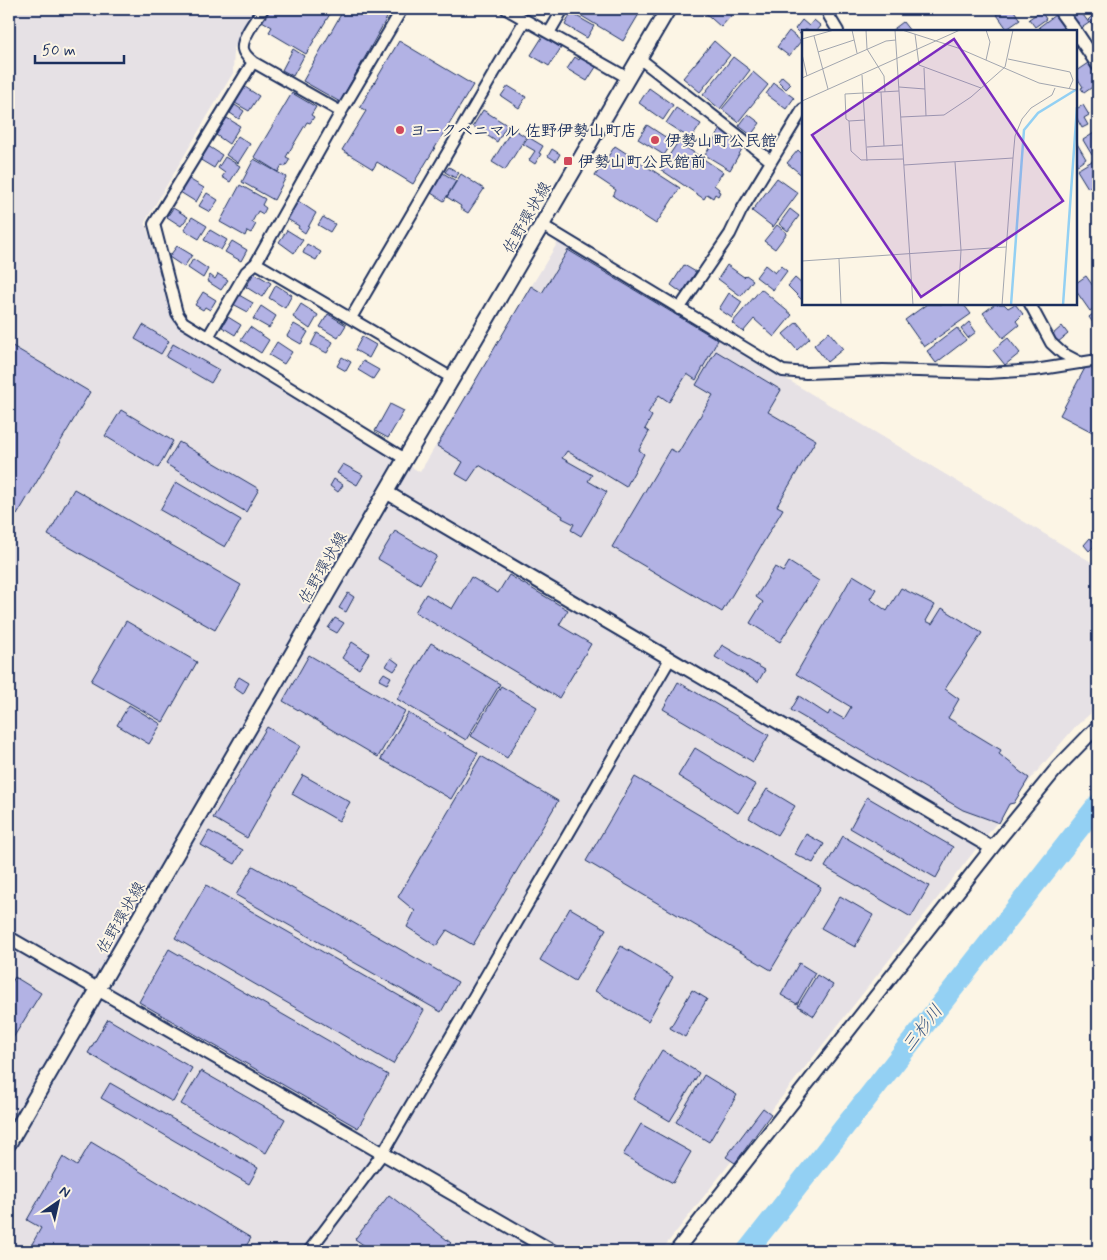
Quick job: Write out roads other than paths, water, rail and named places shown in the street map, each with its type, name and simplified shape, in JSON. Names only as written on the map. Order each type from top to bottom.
[{"type":"main road","name":"佐野環状線","points":[[9,1144],[452,378],[668,9]]},
{"type":"street","points":[[262,9],[244,40],[243,50],[246,56],[253,62],[341,112]]},
{"type":"street","points":[[208,337],[246,272],[256,263],[341,112],[402,9]]},
{"type":"street","points":[[506,9],[628,78]]},
{"type":"street","points":[[549,33],[563,9]]},
{"type":"street","points":[[827,9],[837,30]]},
{"type":"street","points":[[1059,9],[1074,30]]},
{"type":"street","points":[[351,318],[525,20]]},
{"type":"street","points":[[1077,35],[1098,65]]},
{"type":"street","points":[[639,58],[772,161]]},
{"type":"street","points":[[253,62],[154,224],[177,313],[183,322],[405,459]]},
{"type":"street","points":[[679,309],[730,234],[741,211],[802,111]]},
{"type":"street","points":[[542,225],[783,371],[883,370],[988,373],[1035,370],[1098,360]]},
{"type":"street","points":[[256,263],[452,378]]},
{"type":"street","points":[[1031,305],[1051,343],[1062,353],[1081,363]]},
{"type":"street","points":[[386,492],[992,848]]},
{"type":"street","points":[[309,1251],[383,1154],[670,659]]},
{"type":"street","points":[[676,1251],[992,848],[1058,767],[1098,726]]},
{"type":"street","points":[[9,938],[552,1251]]},
{"type":"waterway","name":"三杉川","points":[[747,1251],[1098,804]]},
{"type":"place","name":"ヨークベニマル 佐野伊勢山町店","points":[[400,130]]},
{"type":"place","name":"伊勢山町公民館","points":[[655,140]]},
{"type":"place","name":"伊勢山町公民館前","points":[[568,161]]}]
